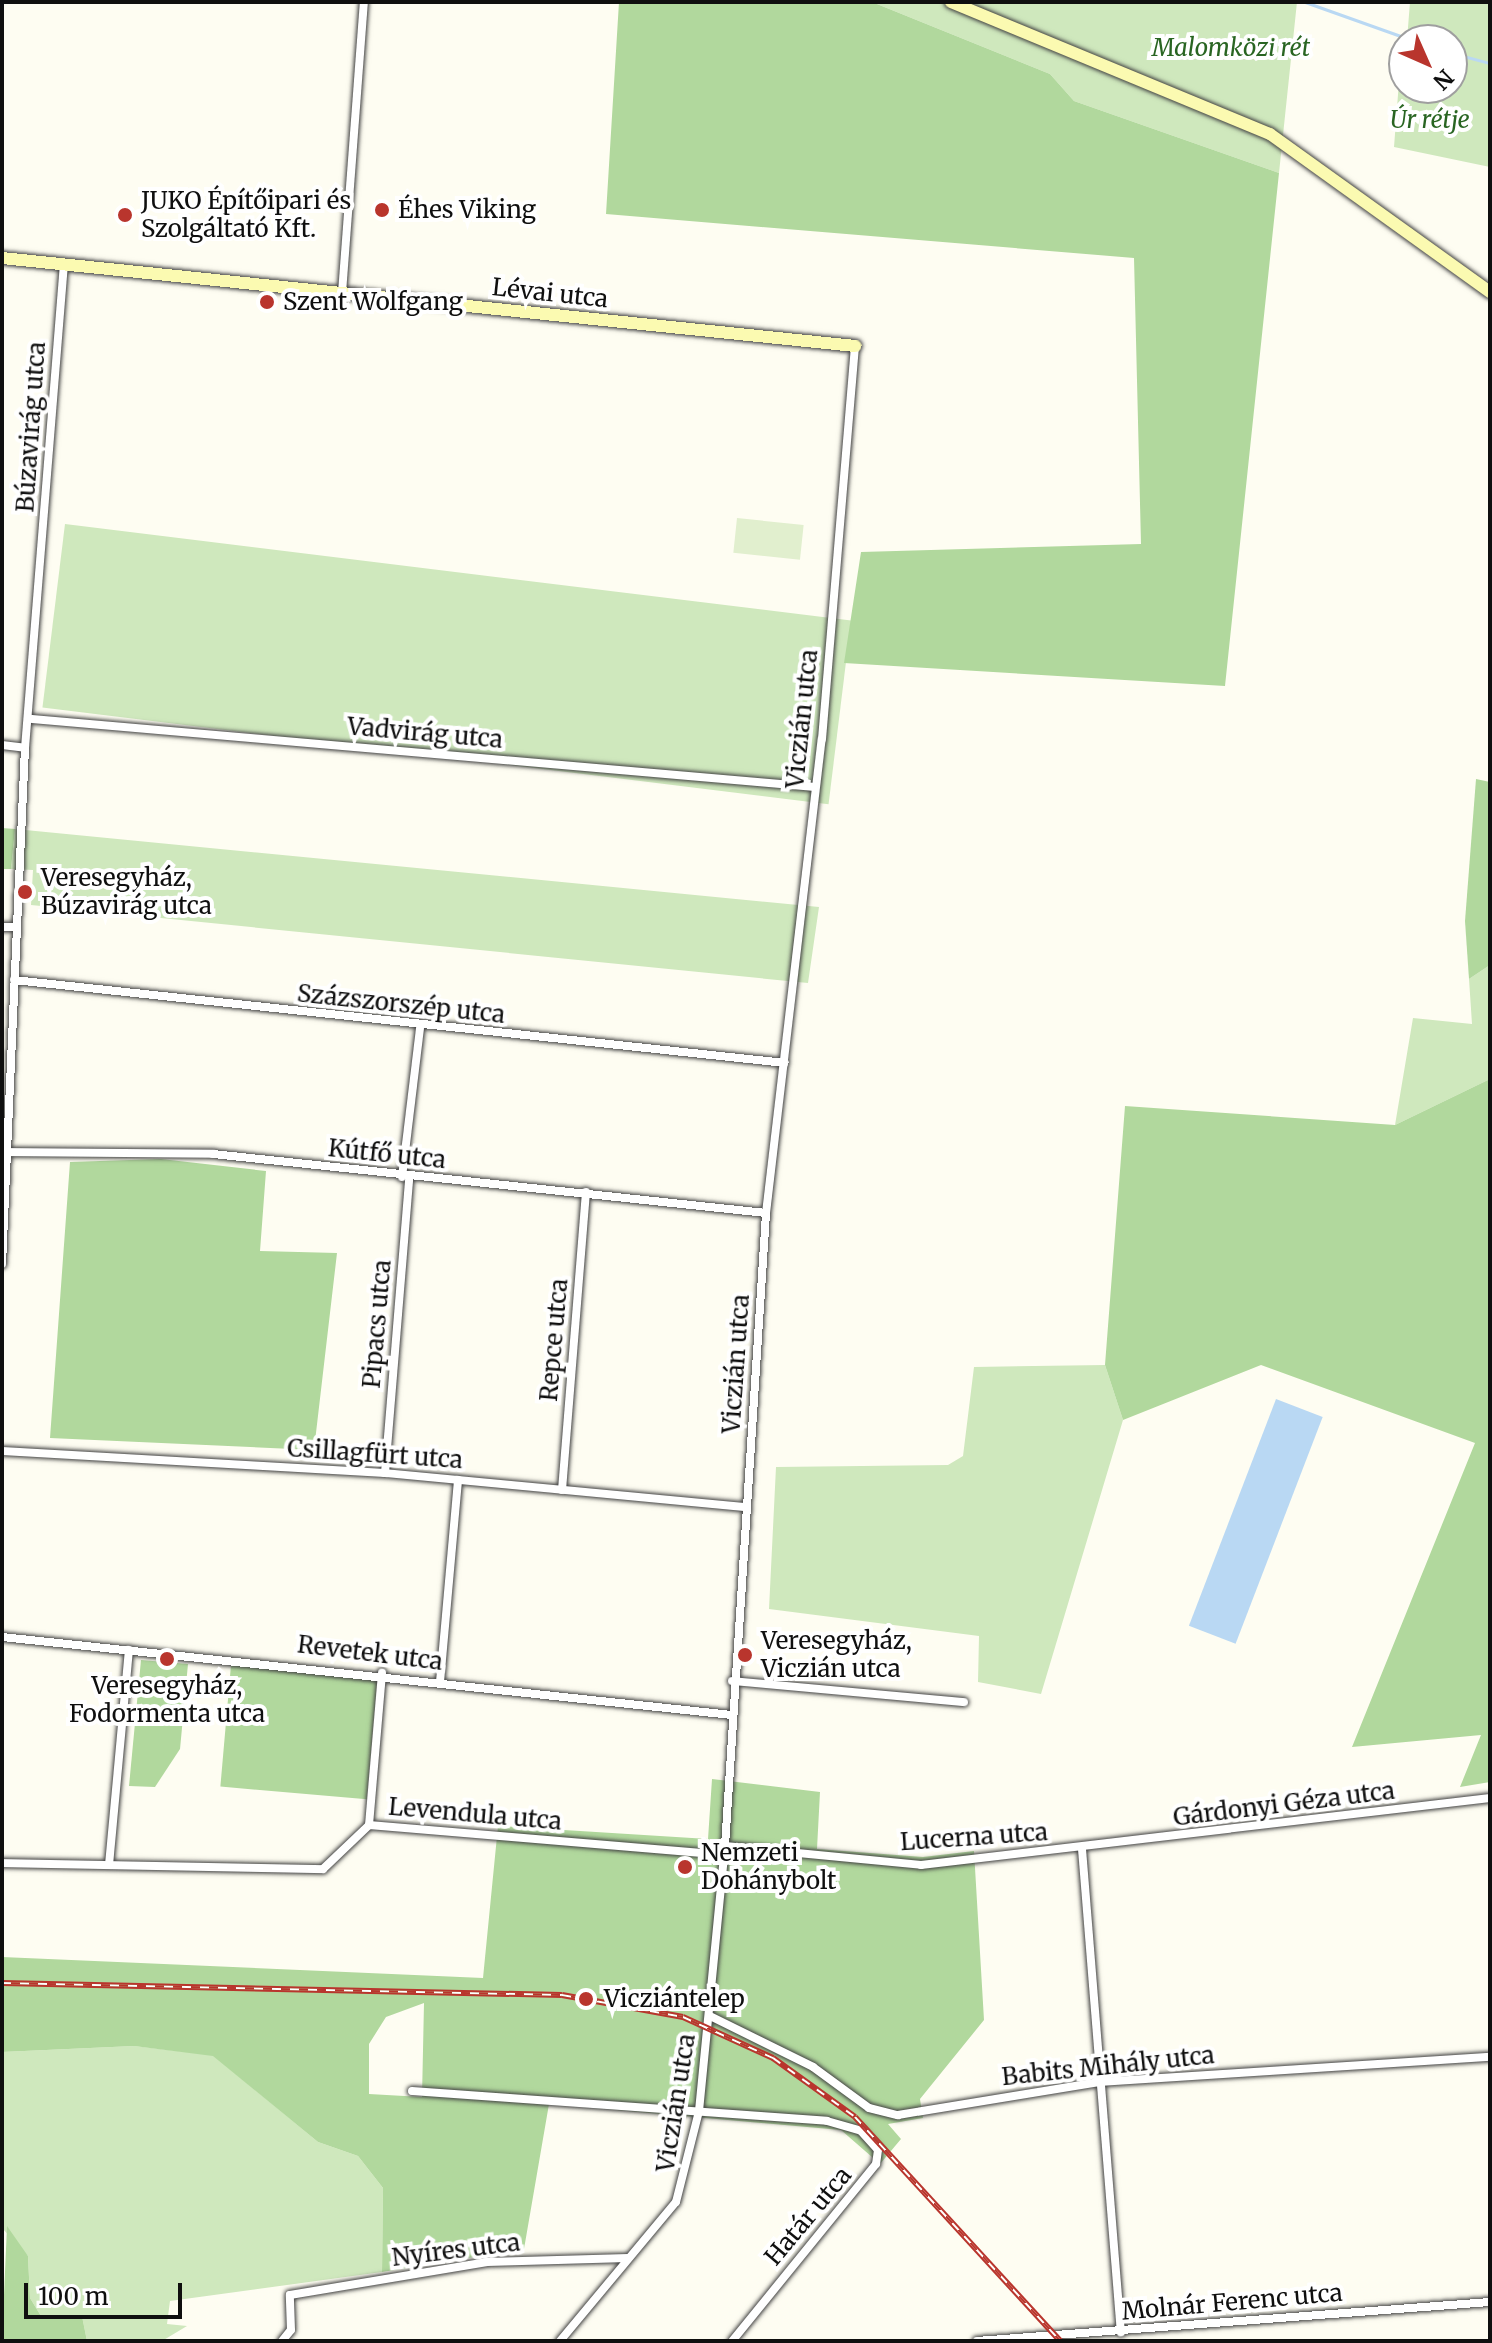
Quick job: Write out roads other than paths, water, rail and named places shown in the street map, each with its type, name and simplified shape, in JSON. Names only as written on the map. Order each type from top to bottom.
[{"type":"street","points":[[342,293],[364,2]]},
{"type":"street","points":[[951,2],[1270,134],[1490,292]]},
{"type":"street","name":"Lévai utca","points":[[2,258],[855,346]]},
{"type":"street","name":"Búzavirág utca","points":[[2,1264],[4,1151],[25,748],[32,719],[64,264]]},
{"type":"street","name":"Viczián utca","points":[[560,2341],[681,2194],[699,2111],[724,1851],[732,1681],[766,1213],[815,787],[855,346]]},
{"type":"street","name":"Vadvirág utca","points":[[32,719],[815,787]]},
{"type":"street","points":[[2,745],[25,748]]},
{"type":"street","points":[[2,927],[15,927]]},
{"type":"street","name":"Százszorszép utca","points":[[14,980],[420,1028],[785,1063]]},
{"type":"street","name":"Pipacs utca","points":[[385,1473],[405,1178],[420,1028]]},
{"type":"street","name":"Kútfő utca","points":[[4,1151],[213,1154],[405,1178],[586,1192],[766,1213]]},
{"type":"street","name":"Repce utca","points":[[562,1490],[586,1192]]},
{"type":"street","name":"Csillagfürt utca","points":[[2,1451],[385,1473],[745,1507]]},
{"type":"street","points":[[440,1682],[458,1480]]},
{"type":"street","name":"Revetek utca","points":[[2,1637],[382,1673],[732,1715]]},
{"type":"street","points":[[109,1865],[129,1650]]},
{"type":"street","points":[[369,1825],[382,1673]]},
{"type":"street","points":[[732,1681],[964,1702]]},
{"type":"street","name":"Gárdonyi Géza utca","points":[[1082,1849],[1490,1798]]},
{"type":"street","name":"Levendula utca","points":[[2,1863],[323,1869],[369,1825],[724,1851]]},
{"type":"street","points":[[1082,1849],[1121,2332]]},
{"type":"street","name":"Lucerna utca","points":[[724,1851],[921,1865],[1082,1849]]},
{"type":"street","name":"Babits Mihály utca","points":[[710,2016],[813,2067],[869,2108],[898,2115],[1099,2082],[1490,2057]]},
{"type":"street","points":[[412,2091],[699,2111]]},
{"type":"street","name":"Határ utca","points":[[699,2111],[853,2125],[878,2150],[868,2176],[732,2341]]},
{"type":"street","name":"Nyíres utca","points":[[282,2341],[291,2330],[290,2295],[487,2262],[628,2258]]},
{"type":"street","name":"Molnár Ferenc utca","points":[[977,2341],[1041,2339],[1490,2302]]},
{"type":"water","points":[[1276,1399],[1323,1417],[1236,1644],[1189,1626]]},
{"type":"waterway","points":[[1305,2],[1388,31]]},
{"type":"waterway","points":[[1468,57],[1490,63]]},
{"type":"railway","points":[[2,1983],[562,1995],[683,2017],[773,2058],[855,2117],[1060,2341]]},
{"type":"place","name":"Éhes Viking","points":[[382,210]]},
{"type":"place","name":"JUKO Építőipari és Szolgáltató Kft.","points":[[125,215]]},
{"type":"place","name":"Szent Wolfgang","points":[[267,302]]},
{"type":"place","name":"Veresegyház, Búzavirág utca","points":[[25,892]]},
{"type":"place","name":"Veresegyház, Viczián utca","points":[[745,1655]]},
{"type":"place","name":"Veresegyház, Fodormenta utca","points":[[167,1659]]},
{"type":"place","name":"Nemzeti Dohánybolt","points":[[685,1867]]},
{"type":"place","name":"Vicziántelep","points":[[586,1999]]},
{"type":"park label","name":"Malomközi rét","points":[[1231,48]]},
{"type":"park label","name":"Úr rétje","points":[[1430,120]]}]
